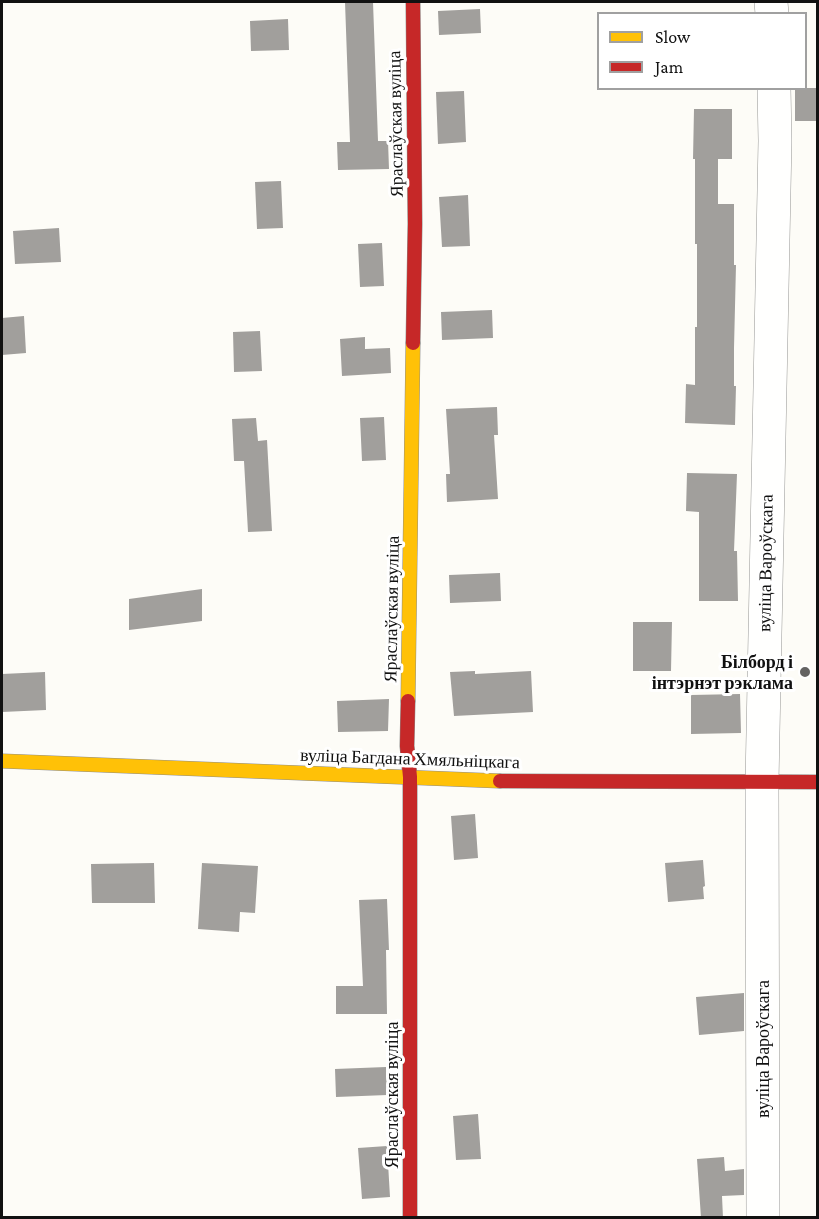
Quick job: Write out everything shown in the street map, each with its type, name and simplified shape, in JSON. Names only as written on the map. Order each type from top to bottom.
[{"type":"street","name":"Яраслаўская вуліца","points":[[410,1218],[410,777],[408,746],[415,224],[413,2]]},
{"type":"street","name":"вуліца Вароўскага","points":[[763,1218],[762,782],[775,153],[774,90]]},
{"type":"street","name":"вуліца Багдана Хмяльніцкага","points":[[2,761],[529,782],[818,782]]},
{"type":"building","points":[[345,2],[373,2],[378,141],[388,141],[389,169],[338,170],[337,142],[350,142]]},
{"type":"building","points":[[480,9],[481,33],[439,35],[438,11]]},
{"type":"building","points":[[288,19],[289,50],[251,51],[250,21]]},
{"type":"building","points":[[818,88],[818,121],[795,121],[795,90]]},
{"type":"building","points":[[464,91],[466,142],[438,144],[436,92]]},
{"type":"building","points":[[694,109],[732,109],[732,159],[718,159],[718,204],[734,204],[735,425],[685,423],[686,384],[695,385],[695,327],[697,327]]},
{"type":"building","points":[[281,181],[283,228],[257,229],[255,182]]},
{"type":"building","points":[[468,195],[470,246],[442,247],[439,197]]},
{"type":"building","points":[[59,228],[61,262],[15,264],[13,231]]},
{"type":"building","points":[[382,243],[384,286],[360,287],[358,244]]},
{"type":"building","points":[[492,310],[493,338],[442,340],[441,312]]},
{"type":"building","points":[[24,316],[26,353],[2,355],[2,318]]},
{"type":"building","points":[[260,331],[262,371],[234,372],[233,332]]},
{"type":"building","points":[[365,337],[365,349],[390,348],[391,373],[342,376],[340,339]]},
{"type":"building","points":[[497,407],[498,435],[494,435],[498,499],[447,502],[446,474],[450,474],[446,409]]},
{"type":"building","points":[[384,417],[386,460],[362,461],[360,418]]},
{"type":"building","points":[[256,418],[258,441],[267,440],[272,531],[248,532],[244,461],[234,461],[232,419]]},
{"type":"building","points":[[687,473],[737,474],[734,551],[737,551],[738,601],[699,601],[699,512],[686,511]]},
{"type":"building","points":[[500,573],[501,601],[450,603],[449,575]]},
{"type":"building","points":[[202,589],[202,621],[129,630],[129,599]]},
{"type":"building","points":[[633,622],[672,622],[671,671],[633,671]]},
{"type":"building","points":[[475,671],[475,674],[531,671],[533,712],[454,716],[450,672]]},
{"type":"building","points":[[45,672],[46,710],[2,712],[2,674]]},
{"type":"building","points":[[740,694],[741,733],[691,734],[691,695]]},
{"type":"building","points":[[389,699],[388,731],[338,732],[337,701]]},
{"type":"building","points":[[475,814],[478,858],[454,860],[451,816]]},
{"type":"building","points":[[703,860],[704,899],[668,902],[665,863]]},
{"type":"building","points":[[154,863],[155,903],[92,903],[91,864]]},
{"type":"building","points":[[202,863],[258,866],[255,913],[240,912],[239,932],[198,929]]},
{"type":"building","points":[[387,899],[389,950],[386,950],[387,1014],[336,1014],[336,986],[363,986],[359,900]]},
{"type":"building","points":[[744,993],[744,1031],[699,1035],[696,997]]},
{"type":"building","points":[[386,1067],[387,1095],[336,1097],[335,1069]]},
{"type":"building","points":[[478,1114],[481,1159],[456,1160],[453,1116]]},
{"type":"building","points":[[387,1146],[390,1197],[362,1199],[358,1148]]},
{"type":"building","points":[[724,1157],[725,1171],[744,1169],[744,1195],[722,1196],[723,1218],[701,1218],[697,1159]]},
{"type":"traffic: slow","points":[[408,701],[413,343]]},
{"type":"traffic: slow","points":[[2,761],[500,781]]},
{"type":"traffic: jam","points":[[413,2],[415,224],[413,343]]},
{"type":"traffic: jam","points":[[408,701],[410,1218]]},
{"type":"traffic: jam","points":[[500,781],[818,782]]},
{"type":"place","name":"Білборд і інтэрнэт рэклама","points":[[805,672]]}]
